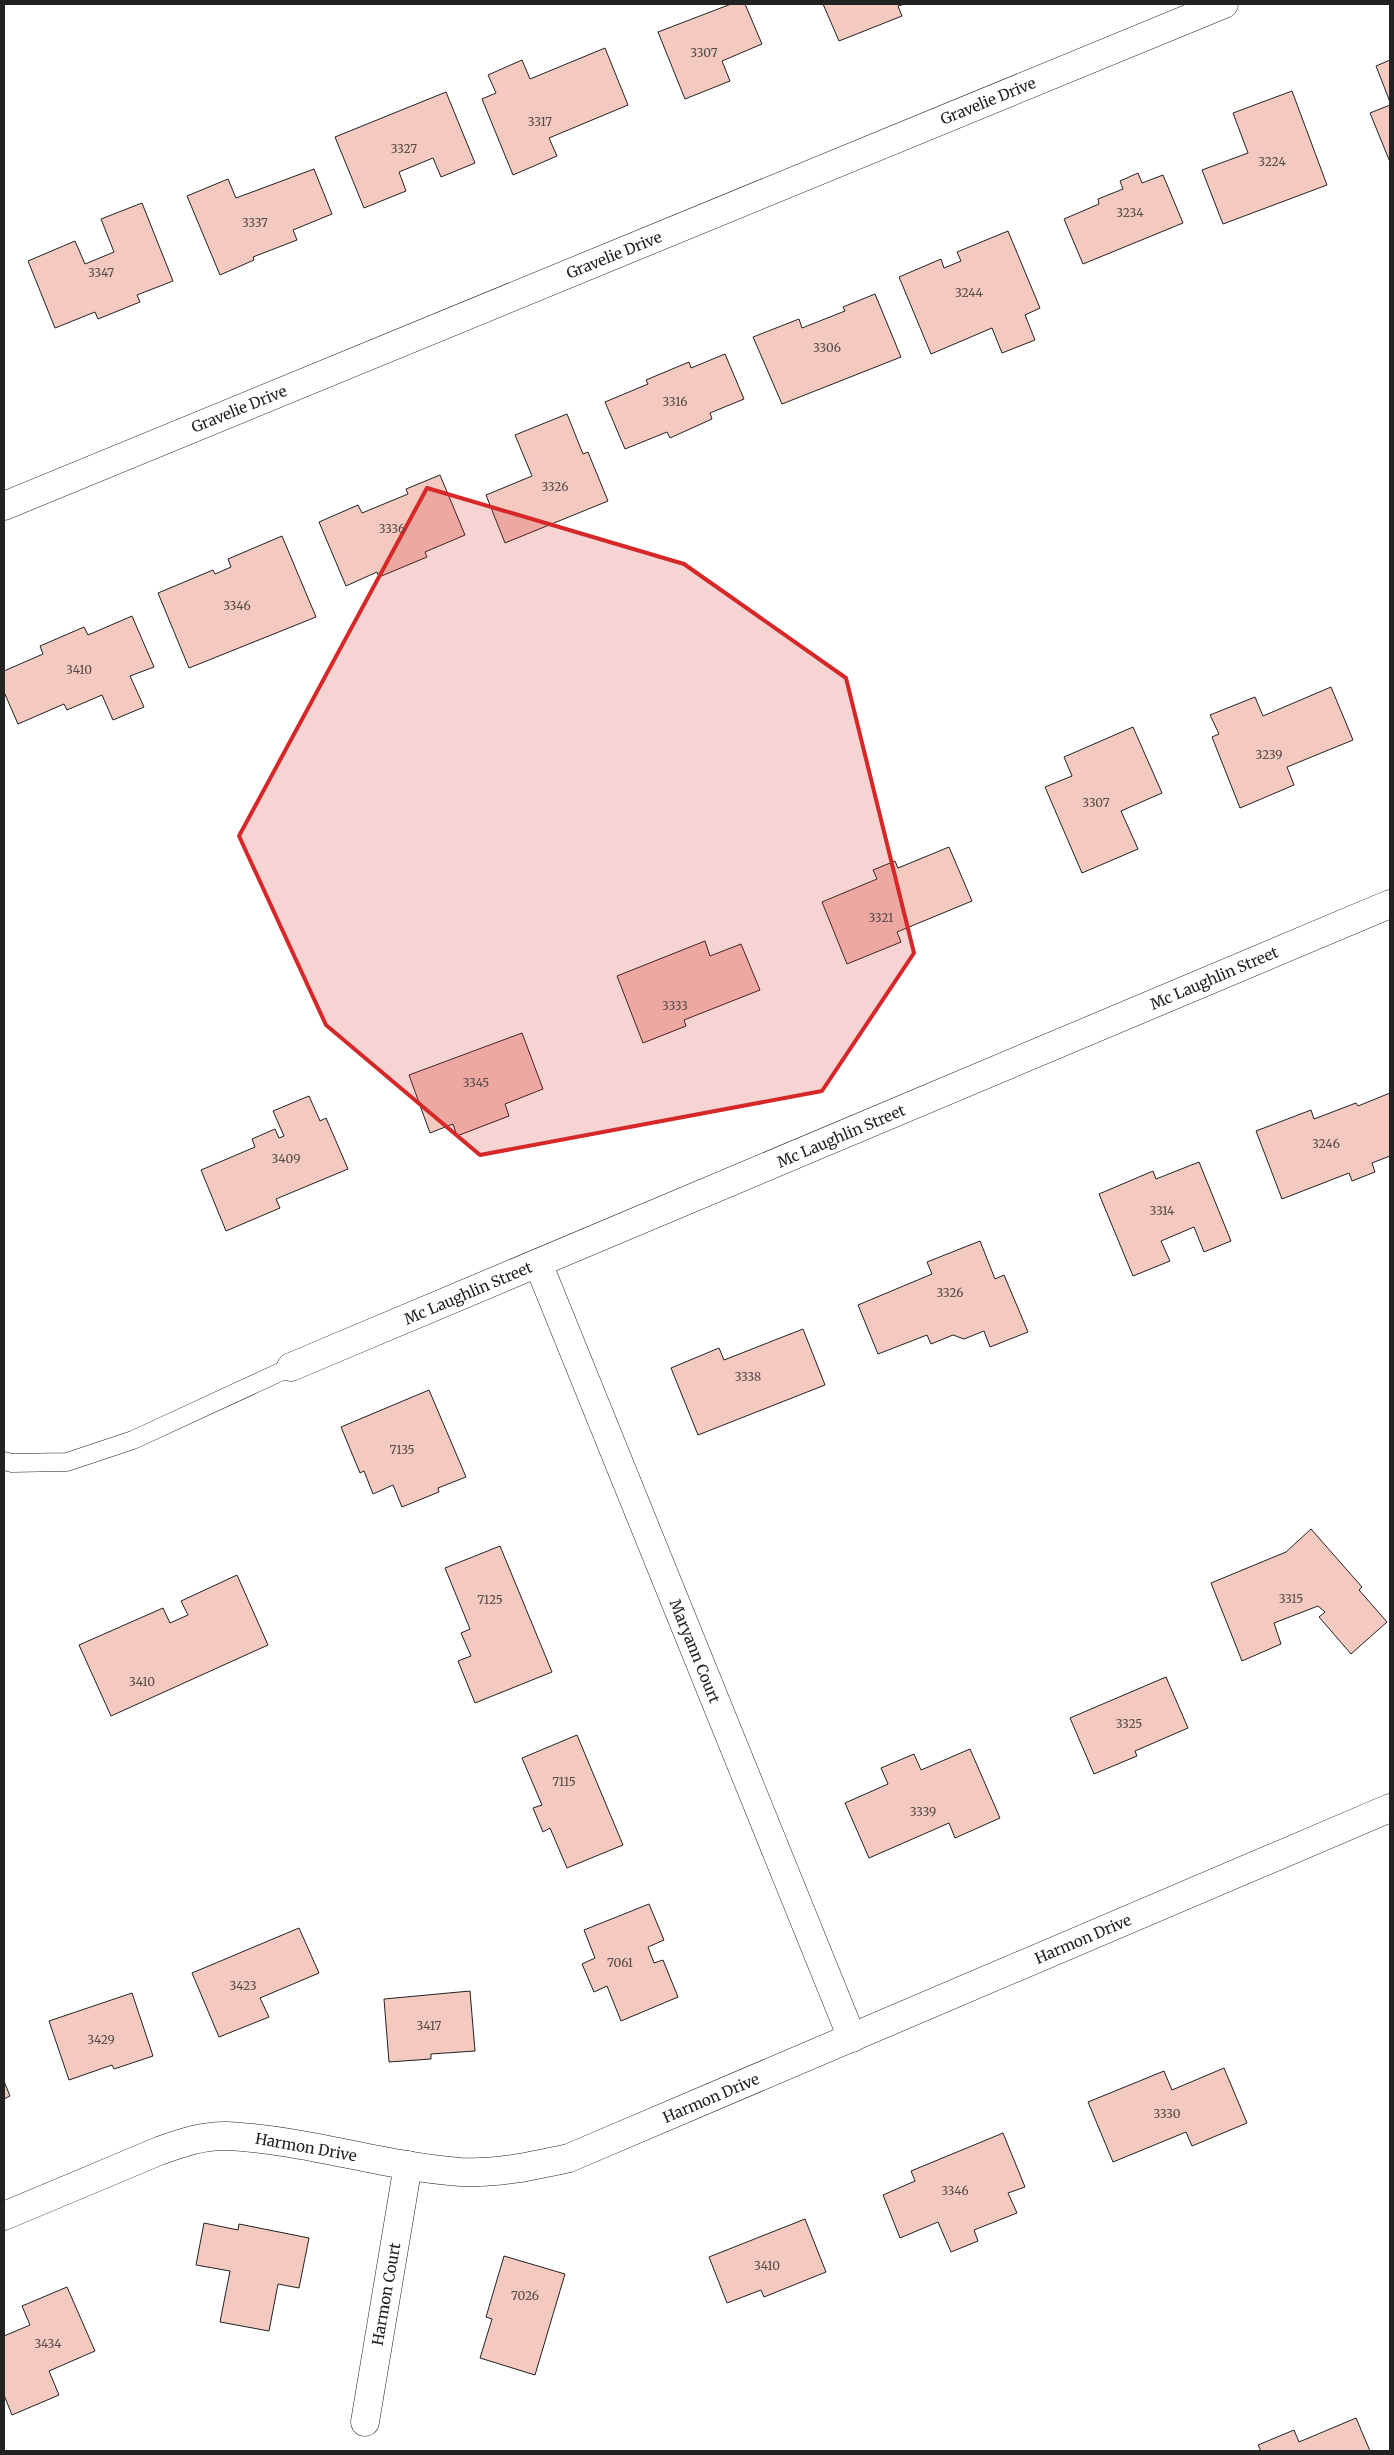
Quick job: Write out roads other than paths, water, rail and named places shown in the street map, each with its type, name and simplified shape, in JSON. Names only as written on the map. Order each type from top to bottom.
[{"type":"street","name":"Gravelie Drive","points":[[4,506],[1224,4]]},
{"type":"street","name":"Mc Laughlin Street","points":[[292,1366],[1390,904]]},
{"type":"street","name":"Maryann Court","points":[[538,1264],[852,2038]]},
{"type":"street","name":"Harmon Drive","points":[[4,2216],[159,2150],[178,2143],[208,2138],[249,2137],[408,2165],[461,2172],[516,2170],[568,2158],[1390,1808]]},
{"type":"street","name":"Harmon Court","points":[[365,2422],[408,2165]]},
{"type":"lane","points":[[4,1461],[12,1463],[67,1462],[133,1440],[292,1366]]}]
